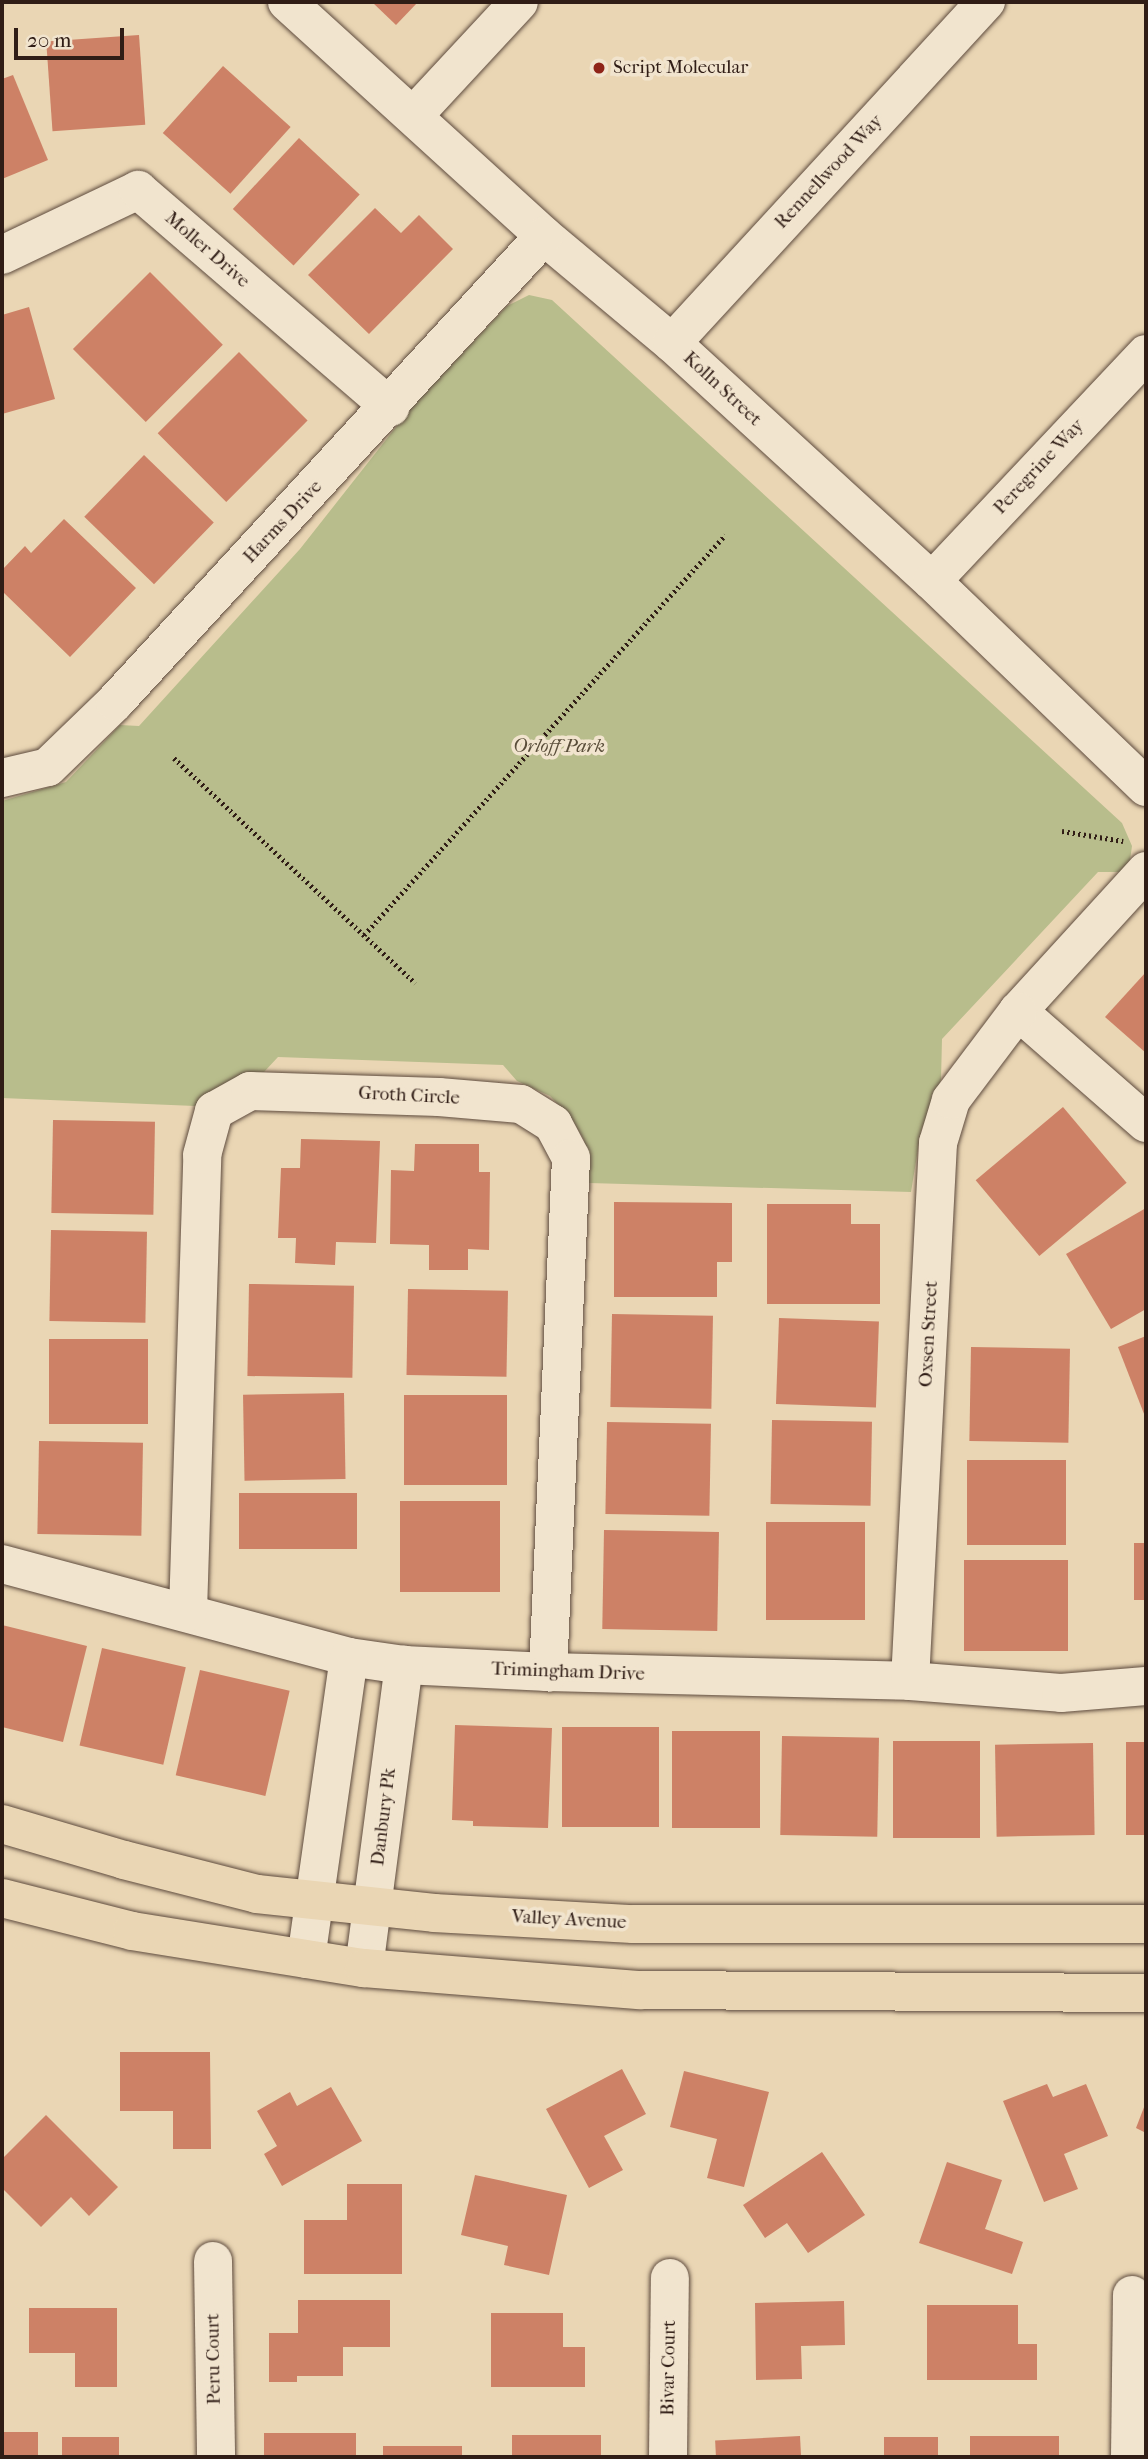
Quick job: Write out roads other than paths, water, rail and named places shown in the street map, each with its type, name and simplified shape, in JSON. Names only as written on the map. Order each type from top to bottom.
[{"type":"main road","name":"Valley Avenue","points":[[2,1824],[124,1860],[257,1894],[372,1907],[633,1924],[1146,1924]]},
{"type":"main road","points":[[2,1898],[132,1931],[364,1968],[640,1990],[1146,1993]]},
{"type":"street","name":"Kolln Street","points":[[287,2],[544,236],[672,343],[932,581],[1146,787]]},
{"type":"street","points":[[414,115],[519,2]]},
{"type":"street","name":"Rennellwood Way","points":[[672,343],[986,2]]},
{"type":"street","name":"Moller Drive","points":[[2,255],[138,190],[390,407]]},
{"type":"street","name":"Harms Drive","points":[[2,778],[48,767],[116,702],[390,407],[544,236]]},
{"type":"street","name":"Peregrine Way","points":[[932,581],[1146,354]]},
{"type":"street","points":[[1146,871],[1018,1011],[1146,1123]]},
{"type":"street","name":"Oxsen Street","points":[[910,1681],[938,1143],[951,1100],[1018,1011]]},
{"type":"street","name":"Groth Circle","points":[[188,1612],[202,1155],[214,1111],[250,1091],[426,1096],[521,1104],[553,1124],[571,1158],[548,1672]]},
{"type":"street","name":"Trimingham Drive","points":[[2,1564],[349,1657],[404,1665],[548,1672],[910,1681],[1061,1693],[1146,1686]]},
{"type":"street","points":[[306,1959],[349,1657]]},
{"type":"street","name":"Danbury Pk","points":[[364,1968],[404,1665]]},
{"type":"street","name":"Peru Court","points":[[213,2261],[216,2457]]},
{"type":"street","name":"Bivar Court","points":[[668,2457],[670,2278]]},
{"type":"street","points":[[1130,2457],[1132,2295]]},
{"type":"place","name":"Script Molecular","points":[[599,68]]},
{"type":"park label","name":"Orloff Park","points":[[559,747]]}]
